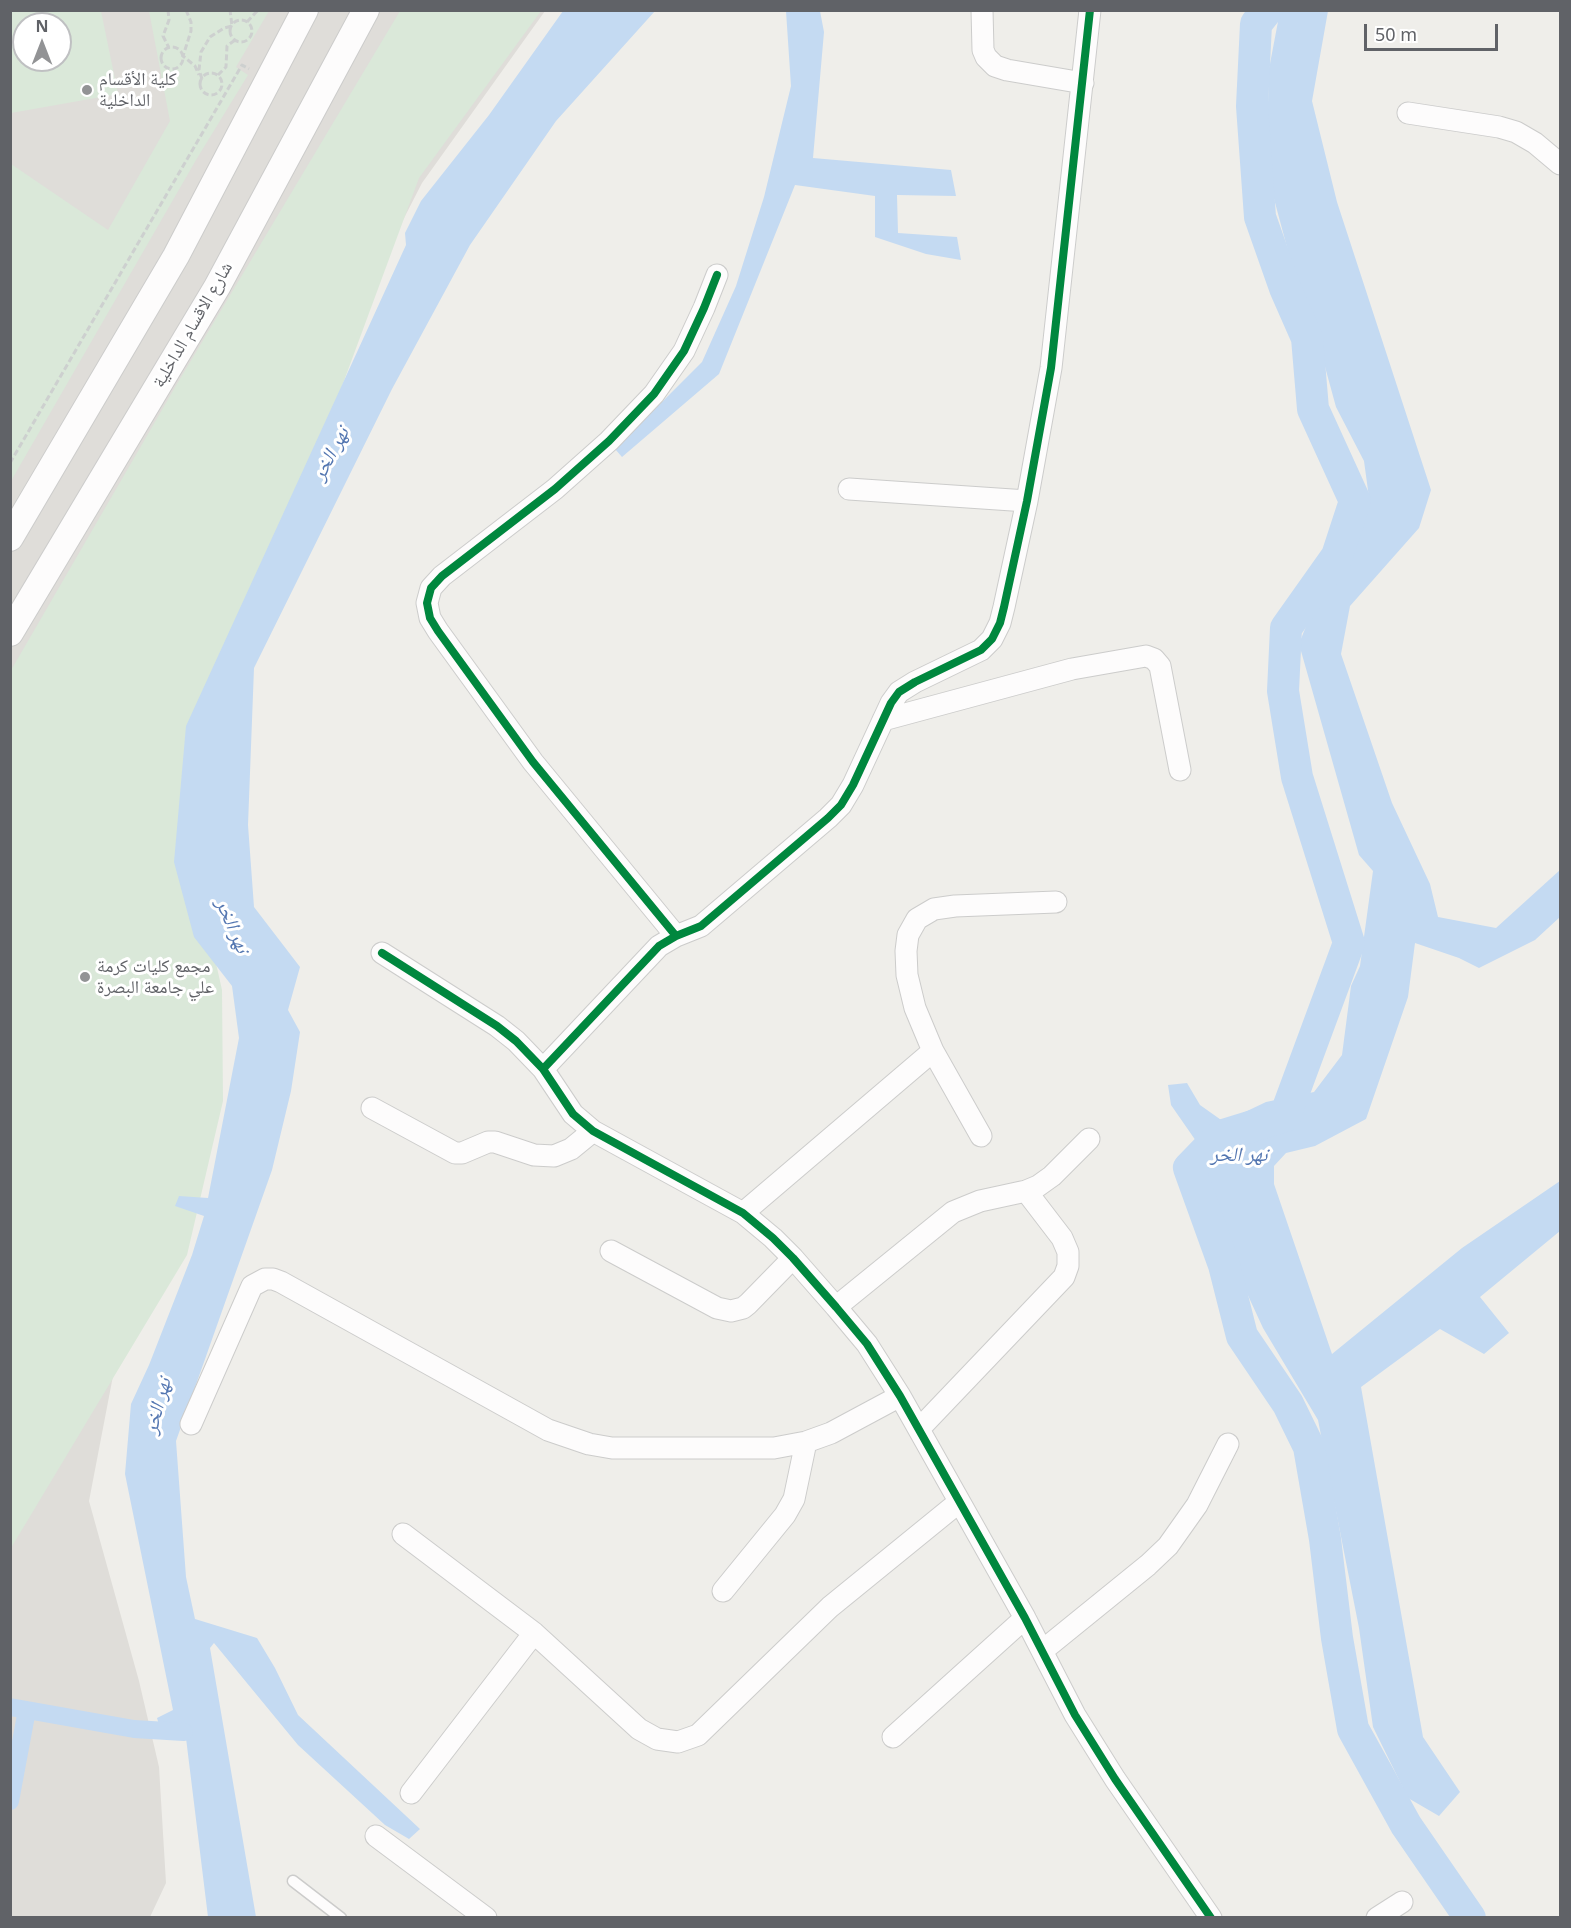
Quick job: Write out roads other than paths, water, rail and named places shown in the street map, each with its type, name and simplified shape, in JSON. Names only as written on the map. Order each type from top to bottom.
[{"type":"street","points":[[10,538],[176,256],[305,10]]},
{"type":"street","name":"شارع الاقسام الداخلية","points":[[10,633],[217,287],[366,10]]},
{"type":"street","points":[[982,10],[983,50],[995,66],[1083,83]]},
{"type":"street","points":[[543,1070],[659,946],[701,926],[828,818],[854,785],[891,703],[899,693],[915,682],[981,650],[992,639],[1000,623],[1027,501],[1052,368],[1090,10]]},
{"type":"street","points":[[1408,113],[1499,126],[1516,132],[1535,143],[1560,164]]},
{"type":"street","points":[[676,936],[533,762],[430,618],[427,603],[431,588],[442,576],[555,489],[609,441],[654,394],[684,351],[717,275]]},
{"type":"street","points":[[849,489],[1027,501]]},
{"type":"street","points":[[883,720],[1072,669],[1146,656],[1154,659],[1160,666],[1180,770]]},
{"type":"street","points":[[981,1136],[933,1051],[915,1008],[907,975],[908,935],[916,919],[934,909],[1056,902]]},
{"type":"street","points":[[382,953],[497,1026],[516,1041],[543,1070],[573,1114],[593,1131],[743,1213],[794,1258],[867,1344],[900,1396],[1025,1618],[1075,1715],[1115,1779],[1211,1917]]},
{"type":"street","points":[[743,1213],[933,1051]]},
{"type":"street","points":[[372,1108],[455,1153],[462,1153],[479,1144],[495,1142],[534,1155],[554,1156],[571,1149],[593,1131]]},
{"type":"street","points":[[836,1307],[953,1212],[980,1201],[1026,1191],[1052,1176],[1089,1139]]},
{"type":"street","points":[[919,1429],[1064,1277],[1068,1266],[1068,1252],[1062,1238],[1026,1191]]},
{"type":"street","points":[[611,1251],[717,1308],[731,1311],[748,1304],[794,1258]]},
{"type":"street","points":[[191,1424],[248,1293],[252,1286],[265,1279],[281,1282],[548,1430],[589,1444],[612,1448],[774,1448],[806,1442],[831,1433],[900,1396]]},
{"type":"street","points":[[723,1591],[785,1515],[794,1499],[806,1442]]},
{"type":"street","points":[[1042,1651],[1168,1546],[1197,1505],[1228,1444]]},
{"type":"street","points":[[403,1534],[534,1633],[639,1729],[657,1739],[678,1742],[698,1735],[830,1607],[959,1502]]},
{"type":"street","points":[[893,1737],[1025,1618]]},
{"type":"street","points":[[411,1793],[534,1633]]},
{"type":"street","points":[[376,1836],[486,1917]]},
{"type":"street","points":[[1377,1917],[1401,1902]]},
{"type":"lane","points":[[293,1881],[341,1917]]},
{"type":"water","name":"نهر الخر","points":[[563,11],[655,11],[556,121],[470,245],[392,389],[254,668],[248,825],[254,907],[300,967],[288,1010],[300,1032],[291,1091],[272,1170],[176,1441],[186,1577],[195,1619],[257,1638],[298,1715],[420,1829],[409,1839],[385,1825],[298,1745],[214,1643],[210,1648],[256,1917],[208,1917],[186,1738],[163,1738],[157,1718],[173,1710],[125,1474],[131,1404],[149,1365],[192,1255],[204,1216],[175,1206],[179,1196],[208,1198],[239,1038],[232,986],[194,937],[174,862],[186,726],[406,245],[405,233],[421,201],[489,115]]},
{"type":"water","points":[[786,11],[820,11],[824,32],[813,158],[951,170],[956,196],[897,195],[898,233],[957,237],[961,260],[926,254],[875,237],[875,196],[795,185],[719,374],[622,457],[615,449],[702,362],[736,286],[764,197],[791,86]]},
{"type":"water","name":"نهر الخر","points":[[1280,11],[1328,11],[1312,101],[1337,202],[1431,490],[1419,528],[1350,606],[1341,654],[1392,803],[1430,884],[1438,917],[1496,928],[1560,870],[1560,917],[1535,940],[1479,968],[1459,958],[1415,943],[1408,997],[1366,1119],[1315,1146],[1286,1153],[1274,1166],[1274,1184],[1332,1354],[1462,1248],[1560,1181],[1560,1231],[1480,1297],[1509,1333],[1484,1354],[1440,1329],[1361,1387],[1423,1737],[1460,1792],[1439,1816],[1408,1798],[1373,1727],[1359,1628],[1318,1420],[1263,1328],[1239,1276],[1196,1141],[1171,1105],[1168,1085],[1187,1083],[1200,1105],[1224,1122],[1266,1102],[1314,1092],[1342,1055],[1351,986],[1360,966],[1373,871],[1359,855],[1299,644],[1314,606],[1370,505],[1364,461],[1336,407],[1313,323],[1288,251],[1266,169],[1269,69]]},
{"type":"waterway","points":[[1267,10],[1256,24],[1252,106],[1260,217],[1285,288],[1307,338],[1313,409],[1355,501],[1337,556],[1286,628],[1283,691],[1297,777],[1349,943],[1285,1116],[1220,1136],[1189,1168],[1224,1265],[1242,1336],[1288,1404],[1309,1447],[1353,1729],[1406,1825],[1470,1918]]},
{"type":"waterway","points":[[10,1707],[134,1729],[184,1732]]},
{"type":"waterway","points":[[10,1801],[27,1710]]},
{"type":"place","name":"كلية الأقسام الداخلية","points":[[87,90]]},
{"type":"place","name":"مجمع كليات كرمة علي جامعة البصرة","points":[[85,977]]}]
